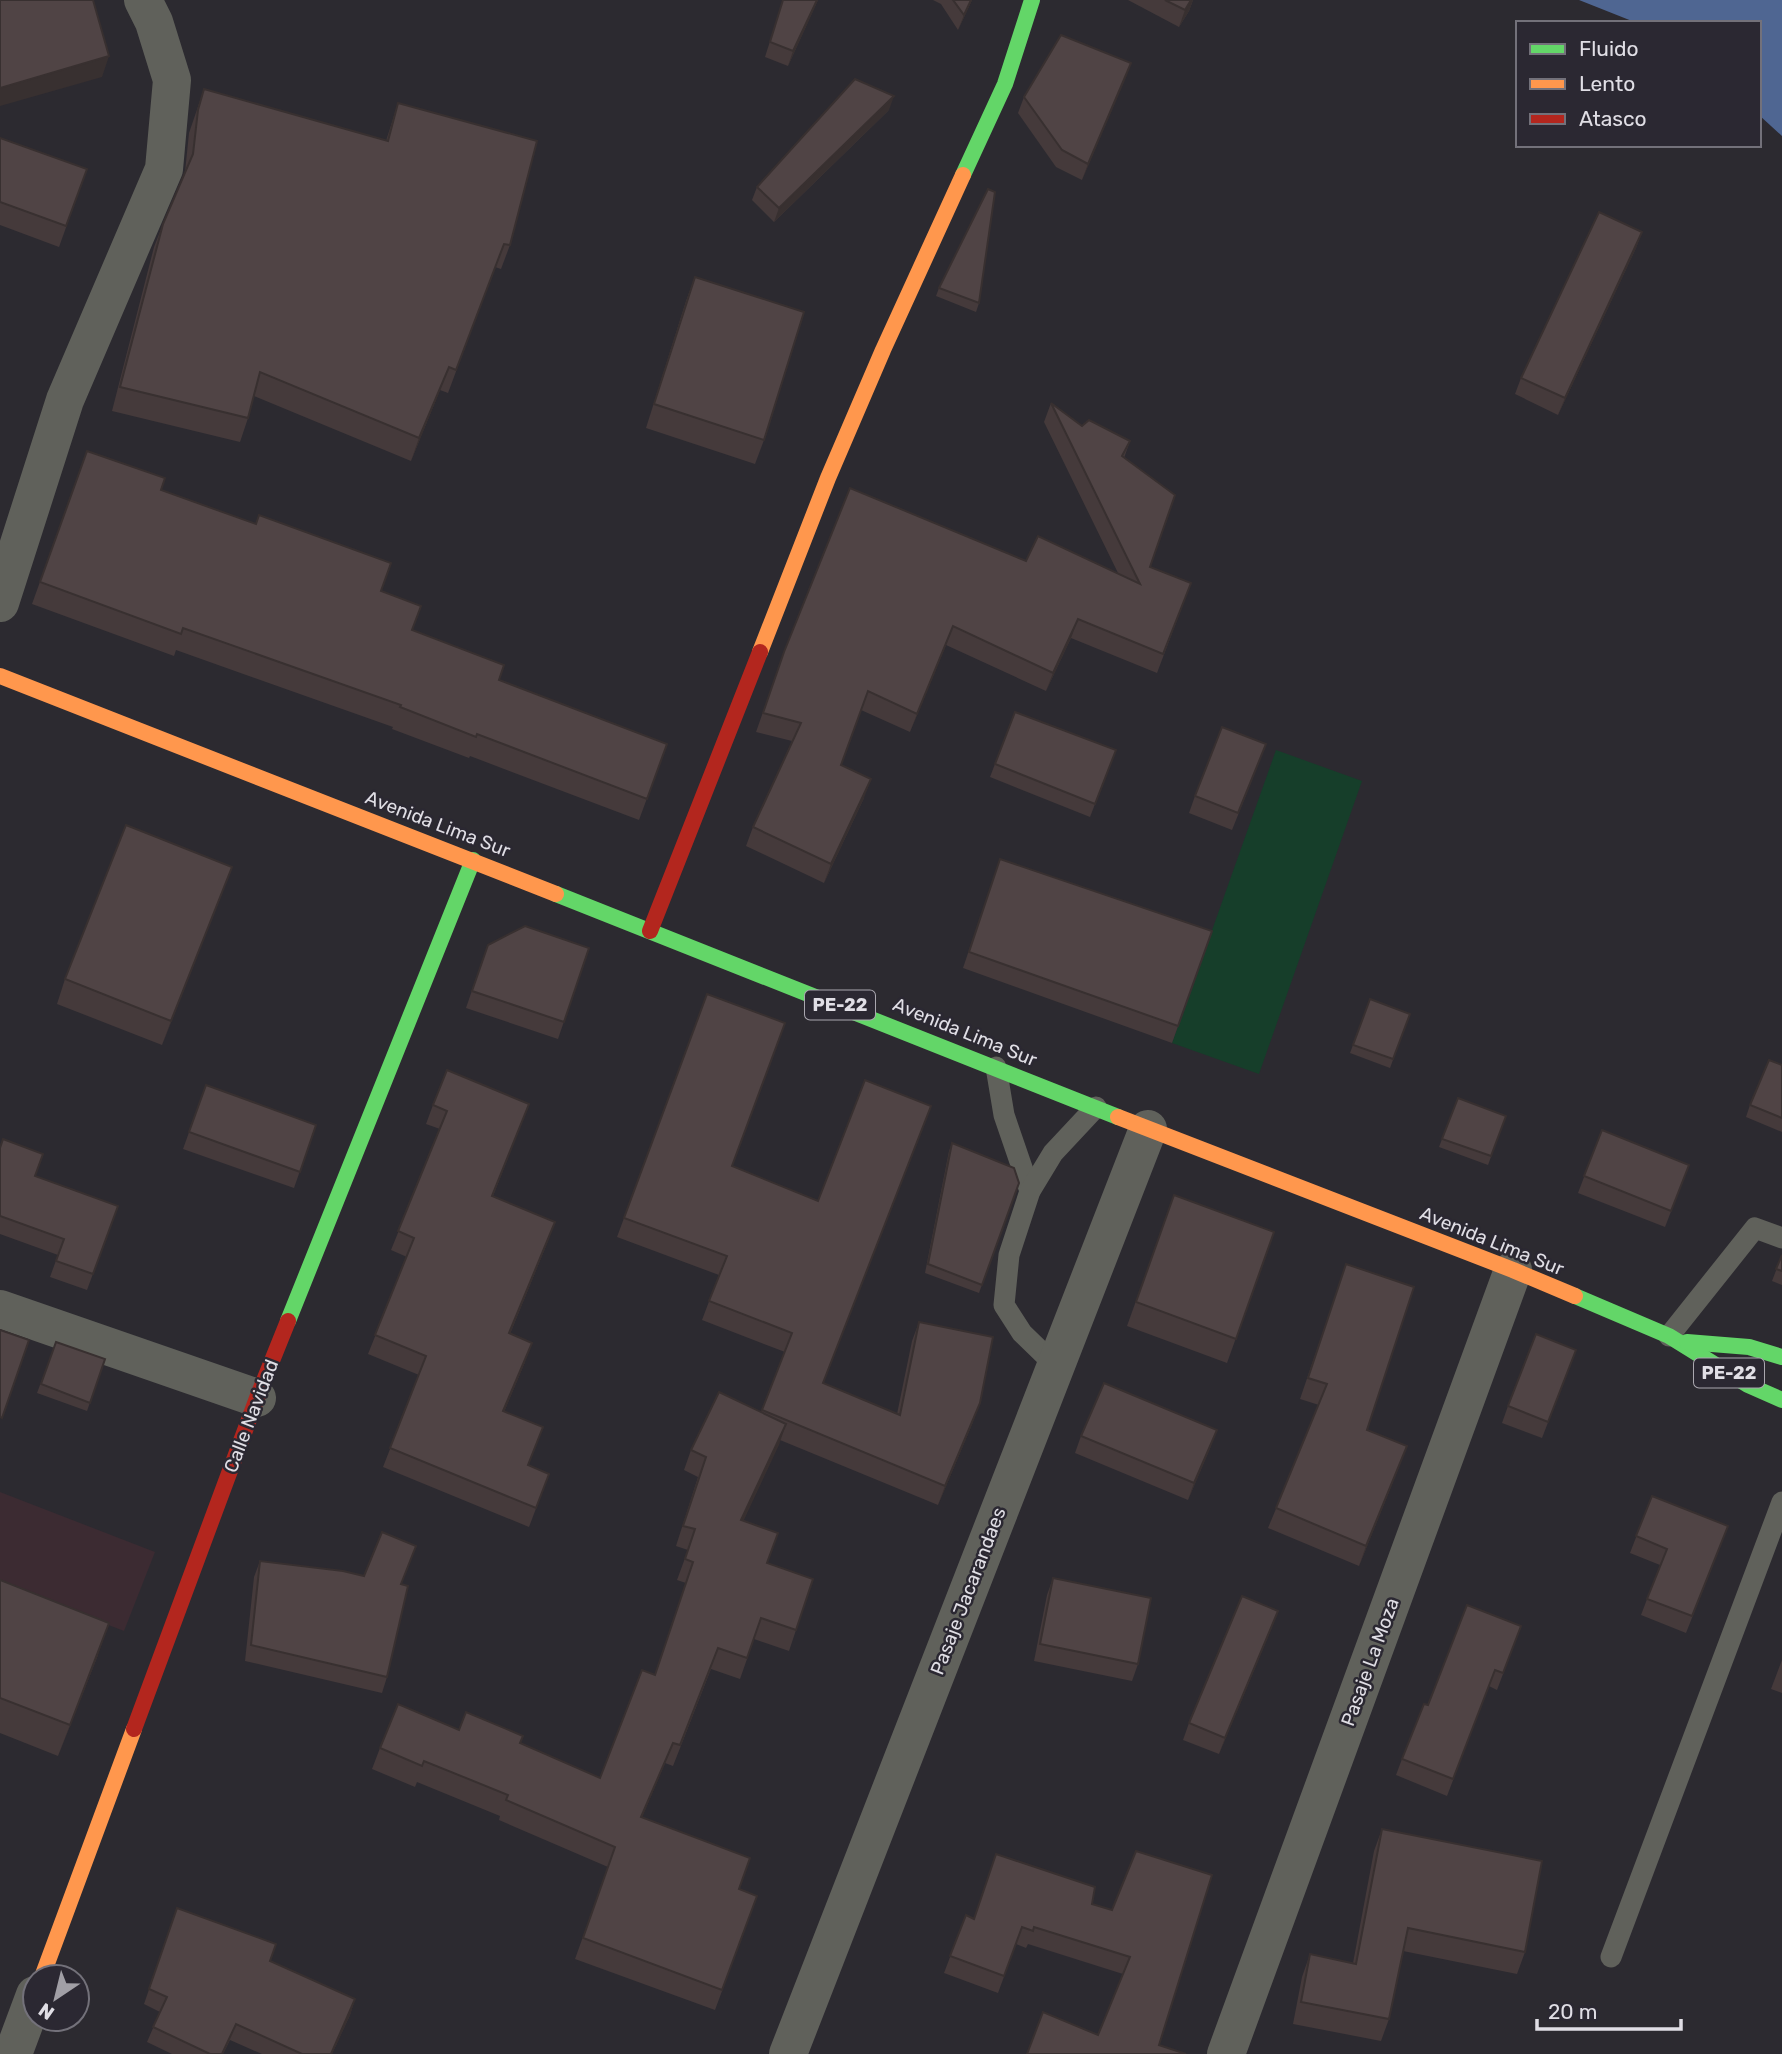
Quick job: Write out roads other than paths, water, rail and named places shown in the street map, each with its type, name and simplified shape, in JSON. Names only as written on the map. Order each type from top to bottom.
[{"type":"main road","points":[[650,931],[828,478],[883,350],[1005,84],[1032,0]]},
{"type":"main road","name":"Avenida Lima Sur","points":[[0,676],[473,860],[1147,1129],[1513,1270],[1673,1339],[1748,1385],[1782,1400]]},
{"type":"main road","name":"Calle Navidad","points":[[47,1963],[257,1398],[473,860]]},
{"type":"main road","name":"Avenida Lima Sur","points":[[1673,1339],[1749,1348],[1782,1357]]},
{"type":"street","points":[[0,604],[65,400],[164,169],[172,80],[154,22],[144,0]]},
{"type":"street","name":"Pasaje Jacarandaes","points":[[788,2054],[1147,1129]]},
{"type":"street","name":"Pasaje La Moza","points":[[1226,2054],[1513,1270]]},
{"type":"street","points":[[0,1309],[257,1398]]},
{"type":"street","points":[[13,2054],[21,2033]]},
{"type":"lane","points":[[996,1067],[1004,1115],[1030,1191]]},
{"type":"lane","points":[[1056,1366],[1022,1333],[1004,1305],[1009,1255],[1030,1191],[1053,1153],[1096,1107]]},
{"type":"lane","points":[[1673,1339],[1755,1228],[1782,1238]]},
{"type":"lane","points":[[1611,1957],[1782,1502]]},
{"type":"water","points":[[1579,0],[1782,0],[1782,136],[1761,117],[1761,21],[1632,21]]}]
